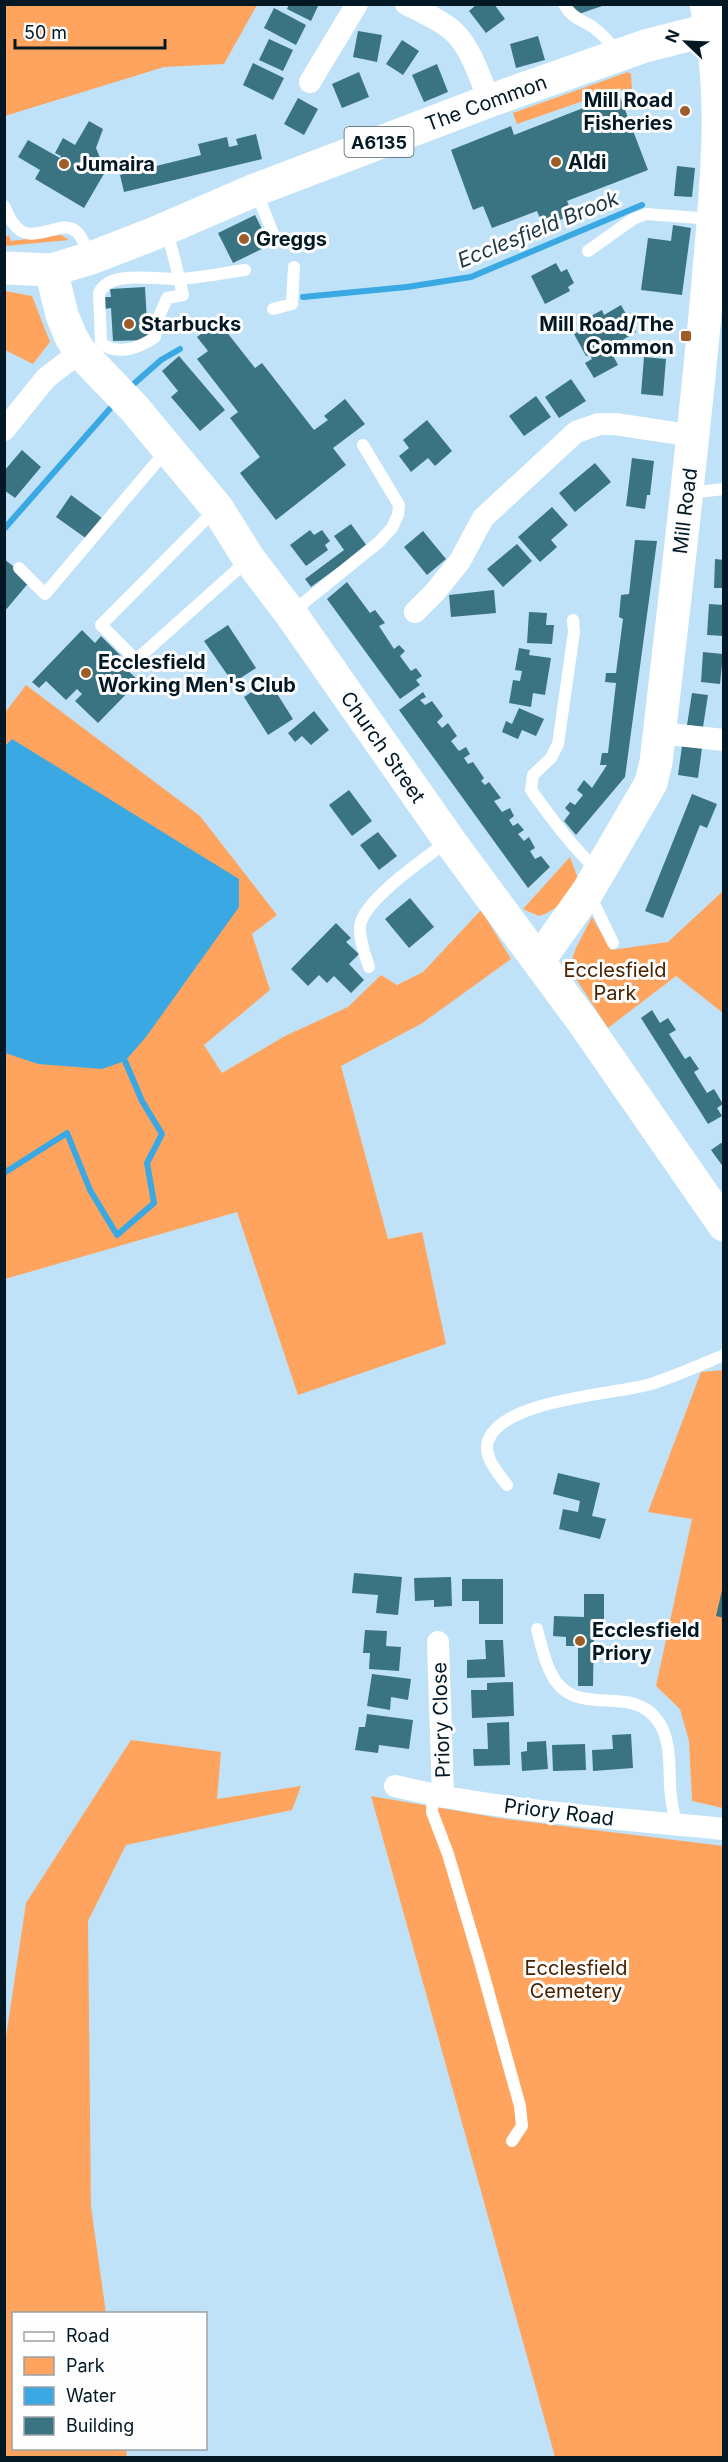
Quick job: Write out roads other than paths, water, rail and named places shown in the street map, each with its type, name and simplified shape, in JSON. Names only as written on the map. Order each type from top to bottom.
[{"type":"main road","name":"The Common","points":[[51,270],[91,258],[166,229],[255,190],[489,101],[714,20]]},
{"type":"main road","name":"Mill Road","points":[[538,960],[594,882],[651,783],[708,334],[720,113],[714,20]]},
{"type":"main road","name":"A6135","points":[[4,268],[51,270]]},
{"type":"main road","name":"Church Street","points":[[51,270],[62,315],[80,352],[169,448],[217,508],[249,559],[291,614],[449,840],[538,960],[723,1225]]},
{"type":"street","points":[[310,81],[357,4]]},
{"type":"street","points":[[406,4],[452,30],[467,51],[489,101]]},
{"type":"street","points":[[4,430],[46,378],[80,352]]},
{"type":"street","points":[[415,612],[460,561],[483,518],[576,432],[599,424],[615,424],[694,436]]},
{"type":"street","points":[[659,732],[723,740]]},
{"type":"street","name":"Priory Close","points":[[438,1642],[438,1796]]},
{"type":"street","name":"Priory Road","points":[[395,1786],[438,1796],[549,1813],[723,1829]]},
{"type":"lane","points":[[564,4],[577,19],[606,38],[619,55]]},
{"type":"lane","points":[[255,190],[276,241]]},
{"type":"lane","points":[[4,206],[13,224],[22,232],[35,234],[66,226],[77,232],[91,258]]},
{"type":"lane","points":[[588,251],[633,219],[646,214],[714,219]]},
{"type":"lane","points":[[166,229],[179,279],[183,295],[167,298],[158,319],[155,338],[132,349],[106,347],[101,343],[99,293],[102,286],[114,280],[130,278],[179,279],[245,270]]},
{"type":"lane","points":[[273,309],[292,304],[294,267]]},
{"type":"lane","points":[[291,614],[379,542],[392,528],[398,515],[399,505],[363,445]]},
{"type":"lane","points":[[18,568],[45,594],[169,448]]},
{"type":"lane","points":[[687,493],[723,489]]},
{"type":"lane","points":[[217,508],[101,625],[136,660],[249,559]]},
{"type":"lane","points":[[573,620],[572,644],[558,744],[551,758],[533,775],[531,789],[580,854],[594,882],[603,918],[614,943]]},
{"type":"lane","points":[[369,967],[362,947],[360,927],[369,905],[449,840]]},
{"type":"lane","points":[[507,1485],[491,1463],[487,1443],[495,1429],[519,1412],[651,1384],[723,1355]]},
{"type":"lane","points":[[537,1629],[551,1675],[566,1692],[588,1701],[627,1701],[644,1707],[658,1721],[668,1749],[671,1797],[676,1825]]},
{"type":"lane","points":[[438,1796],[432,1812],[448,1854],[520,2106],[522,2126],[513,2141]]},
{"type":"water","points":[[12,739],[239,879],[239,907],[146,1037],[125,1061],[102,1069],[38,1064],[5,1053],[4,747]]},
{"type":"waterway","name":"Ecclesfield Brook","points":[[303,297],[407,287],[471,277],[642,205]]},
{"type":"waterway","name":"Ecclesfield Brook","points":[[128,389],[161,360],[180,349]]},
{"type":"waterway","name":"Ecclesfield Brook","points":[[4,529],[115,403]]},
{"type":"waterway","points":[[4,1173],[67,1133],[90,1190],[117,1235],[154,1203],[147,1163],[162,1134],[142,1101],[125,1061]]},
{"type":"place","name":"Mill Road Fisheries","points":[[685,111]]},
{"type":"place","name":"Aldi","points":[[556,162]]},
{"type":"place","name":"Jumaira","points":[[64,164]]},
{"type":"place","name":"Greggs","points":[[244,239]]},
{"type":"place","name":"Starbucks","points":[[129,324]]},
{"type":"place","name":"Mill Road/The Common","points":[[686,336]]},
{"type":"place","name":"Ecclesfield Working Men's Club","points":[[86,673]]},
{"type":"place","name":"Ecclesfield Priory","points":[[580,1641]]},
{"type":"park label","name":"Ecclesfield Park","points":[[615,982]]},
{"type":"park label","name":"Ecclesfield Cemetery","points":[[576,1980]]}]
